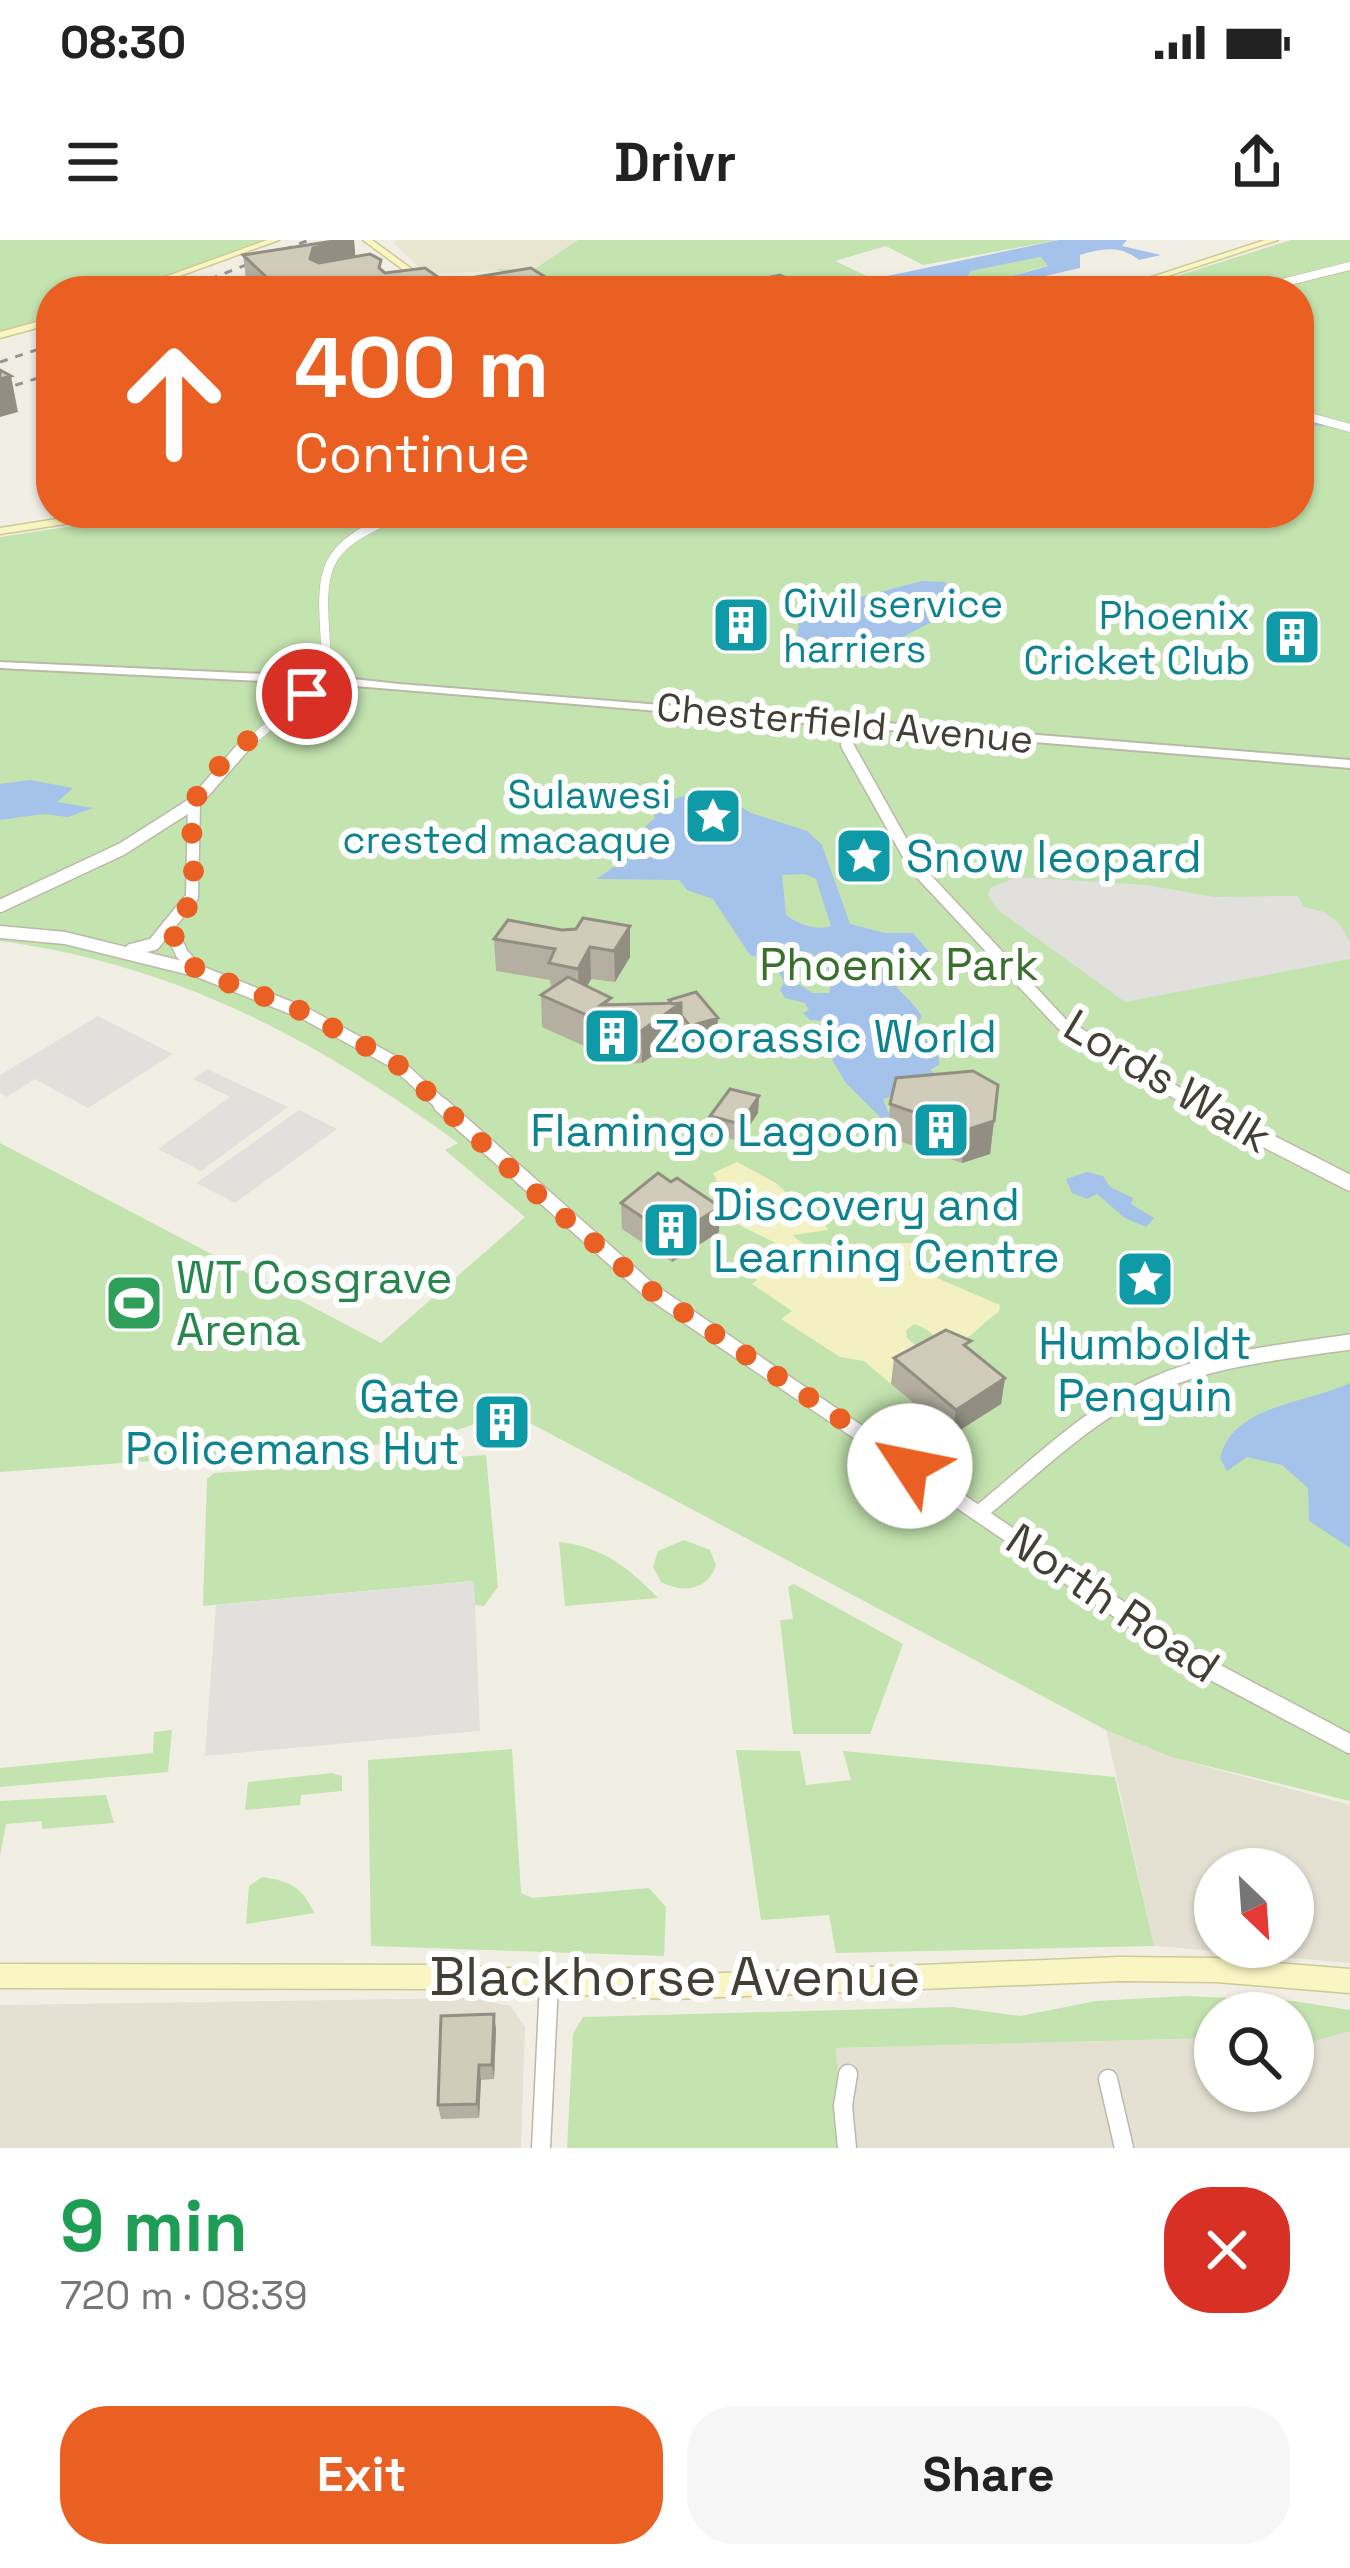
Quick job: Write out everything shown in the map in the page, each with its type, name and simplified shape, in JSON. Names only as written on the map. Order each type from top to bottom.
[{"type":"main road","points":[[368,240],[382,244],[389,256],[417,276]]},
{"type":"main road","points":[[1160,276],[1274,240]]},
{"type":"main road","points":[[174,276],[269,244]]},
{"type":"main road","points":[[366,253],[389,256]]},
{"type":"main road","points":[[190,276],[243,258]]},
{"type":"main road","points":[[0,339],[36,328]]},
{"type":"main road","points":[[0,531],[36,525]]},
{"type":"main road","name":"Blackhorse Avenue","points":[[0,1976],[435,1977],[674,1987],[1120,1969],[1216,1970],[1350,1981]]},
{"type":"street","points":[[1310,276],[1350,266]]},
{"type":"street","points":[[1314,418],[1350,428]]},
{"type":"street","points":[[312,670],[326,650],[320,604],[323,579],[337,548],[367,528]]},
{"type":"street","points":[[0,664],[288,680],[312,670],[334,673],[340,681],[328,691],[307,694],[292,691],[288,680]]},
{"type":"street","name":"Chesterfield Avenue","points":[[340,681],[1350,764]]},
{"type":"street","points":[[0,906],[77,873],[194,803],[247,742],[307,694]]},
{"type":"street","name":"Lords Walk","points":[[844,723],[848,749],[916,868],[1062,1024],[1215,1116],[1350,1183]]},
{"type":"street","points":[[123,951],[154,944],[190,905],[194,803]]},
{"type":"street","points":[[161,825],[180,820],[193,826]]},
{"type":"street","points":[[169,925],[182,954],[198,971]]},
{"type":"street","points":[[0,932],[65,938],[198,971]]},
{"type":"street","name":"North Road","points":[[198,971],[304,1012],[396,1063],[537,1194],[650,1290],[1203,1666],[1350,1744]]},
{"type":"street","points":[[979,1513],[1095,1422],[1149,1387],[1256,1356],[1350,1342]]},
{"type":"street","points":[[542,2148],[549,1984]]},
{"type":"street","points":[[847,2148],[843,2106],[848,2074]]},
{"type":"street","points":[[1108,2078],[1124,2148]]},
{"type":"shaded area","points":[[396,240],[578,240],[533,270],[426,274]]},
{"type":"shaded area","points":[[1017,877],[1147,885],[1214,897],[1298,896],[1304,907],[1324,912],[1339,923],[1350,942],[1350,959],[1125,1002],[998,910],[988,896],[990,888]]},
{"type":"shaded area","points":[[98,1016],[173,1054],[88,1108],[35,1079],[7,1097],[0,1093],[0,1075]]},
{"type":"shaded area","points":[[207,1069],[288,1107],[201,1171],[158,1149],[230,1097],[193,1079]]},
{"type":"shaded area","points":[[299,1110],[337,1129],[235,1203],[196,1183]]},
{"type":"shaded area","points":[[474,1581],[480,1731],[205,1756],[216,1605]]},
{"type":"shaded area","points":[[1106,1730],[1171,1757],[1350,1805],[1350,1963],[1314,1960],[1314,1848],[1194,1848],[1194,1949],[1154,1946]]},
{"type":"shaded area","points":[[471,1998],[511,2006],[525,2027],[521,2148],[0,2148],[0,2005]]},
{"type":"shaded area","points":[[1350,2031],[1350,2148],[842,2148],[836,2048],[1194,2039],[1194,2112],[1314,2112],[1314,2041]]},
{"type":"green space","points":[[0,240],[263,240],[163,276],[36,276],[36,322],[0,333]]},
{"type":"green space","points":[[578,240],[1059,240],[923,265],[886,246],[835,261],[867,276],[509,276],[497,269],[533,270]]},
{"type":"green space","name":"Phoenix Park","points":[[1291,240],[1350,240],[1350,1801],[1171,1757],[1106,1730],[500,1407],[472,1425],[423,1441],[0,1472],[0,1143],[381,1343],[525,1217],[445,1150],[458,1143],[284,1033],[232,1007],[121,966],[0,941],[0,537],[60,528],[1314,528],[1314,276],[1177,276]]},
{"type":"green space","points":[[1041,257],[1049,265],[1012,276],[967,276],[970,271]]},
{"type":"green space","points":[[486,1455],[498,1587],[484,1606],[475,1605],[473,1581],[203,1606],[207,1479],[214,1473]]},
{"type":"green space","points":[[684,1540],[710,1550],[716,1565],[701,1585],[669,1586],[653,1567],[658,1551]]},
{"type":"green space","points":[[559,1542],[589,1548],[614,1560],[658,1598],[565,1606]]},
{"type":"green space","points":[[794,1584],[903,1644],[870,1734],[793,1734],[780,1620],[793,1619],[788,1587]]},
{"type":"green space","points":[[172,1730],[168,1772],[0,1787],[0,1768],[153,1753],[154,1732]]},
{"type":"green space","points":[[512,1749],[521,1893],[532,1898],[649,1888],[666,1907],[664,1956],[371,1946],[368,1760]]},
{"type":"green space","points":[[736,1750],[800,1751],[806,1785],[851,1780],[843,1751],[1115,1777],[1154,1946],[836,1953],[829,1915],[761,1920]]},
{"type":"green space","points":[[332,1773],[342,1776],[342,1791],[301,1795],[300,1805],[245,1810],[248,1782]]},
{"type":"green space","points":[[106,1795],[114,1823],[42,1829],[42,1821],[6,1824],[0,1856],[0,1801]]},
{"type":"green space","points":[[262,1877],[294,1887],[314,1913],[246,1924],[249,1886]]},
{"type":"green space","points":[[1194,1996],[1194,2039],[836,2048],[842,2148],[567,2148],[573,2034],[583,2017],[953,2007],[1020,2016],[1096,2001]]},
{"type":"green space","points":[[1314,2004],[1350,2010],[1350,2031],[1314,2041]]},
{"type":"sand","points":[[737,1162],[776,1183],[801,1207],[813,1204],[828,1230],[793,1235],[801,1242],[878,1252],[890,1243],[912,1243],[909,1265],[933,1270],[937,1278],[1000,1305],[999,1312],[955,1343],[914,1324],[906,1330],[907,1338],[935,1361],[891,1384],[864,1361],[840,1357],[781,1319],[792,1311],[752,1284],[757,1280],[738,1267],[759,1254],[781,1255],[784,1247],[737,1224],[713,1173]]},
{"type":"water","points":[[1059,240],[1127,240],[1122,246],[1161,255],[1139,260],[1118,250],[1103,250],[1080,255],[1080,268],[1045,276],[1012,276],[1048,266],[1041,257],[971,271],[967,276],[887,276]]},
{"type":"water","points":[[922,581],[944,582],[966,596],[956,609],[867,656],[795,650],[799,622],[815,609]]},
{"type":"water","points":[[30,780],[73,788],[57,802],[93,808],[68,817],[43,814],[0,820],[0,784]]},
{"type":"water","points":[[719,793],[751,813],[807,831],[822,845],[850,924],[885,933],[913,933],[934,958],[916,972],[889,975],[922,1017],[913,1028],[937,1052],[939,1065],[930,1070],[946,1082],[883,1099],[888,1112],[900,1121],[897,1134],[846,1083],[832,1060],[847,1038],[831,1021],[810,1020],[803,1013],[809,1010],[805,1003],[785,998],[778,972],[750,955],[713,899],[687,890],[679,880],[597,879],[647,843],[646,826],[655,818],[652,808],[679,797]],"holes":[[[805,874],[816,879],[831,926],[807,926],[786,915],[782,875]],[[788,952],[811,953],[828,968],[830,993],[813,993],[798,984],[797,972],[785,960]]]},
{"type":"water","points":[[1087,1172],[1103,1176],[1110,1187],[1133,1198],[1131,1204],[1154,1218],[1146,1227],[1125,1218],[1097,1194],[1087,1199],[1072,1193],[1066,1179]]},
{"type":"water","points":[[1350,1383],[1350,1548],[1309,1521],[1308,1488],[1282,1465],[1247,1457],[1227,1471],[1220,1458],[1240,1426],[1256,1416]]},
{"type":"building","points":[[345,240],[313,248],[310,259],[319,263],[370,254],[381,260],[379,268],[385,273],[425,268],[436,276],[265,276],[243,255]]},
{"type":"building","points":[[531,268],[544,276],[482,276]]},
{"type":"building","points":[[737,602],[753,603],[747,619],[730,618]]},
{"type":"building","points":[[1283,619],[1300,620],[1305,642],[1287,641]]},
{"type":"building","points":[[583,918],[630,926],[614,951],[590,947],[578,969],[549,963],[555,949],[494,939],[508,920],[562,930],[576,929]]},
{"type":"building","points":[[568,977],[611,998],[601,1005],[681,1003],[641,1031],[623,1031],[541,995]]},
{"type":"building","points":[[696,992],[718,1018],[690,1026],[681,1015],[681,1003],[669,1000]]},
{"type":"building","points":[[973,1071],[998,1085],[994,1121],[966,1130],[890,1104],[896,1078]]},
{"type":"building","points":[[730,1089],[759,1096],[740,1124],[710,1116]]},
{"type":"building","points":[[658,1173],[671,1182],[677,1178],[720,1207],[672,1237],[621,1203]]},
{"type":"building","points":[[946,1330],[971,1341],[964,1345],[1005,1378],[956,1410],[894,1358]]},
{"type":"building","points":[[494,2014],[492,2065],[479,2065],[477,2104],[438,2105],[441,2016]]},
{"type":"waterway","points":[[1314,424],[1322,425]]},
{"type":"railway","points":[[218,276],[309,240]]},
{"type":"railway","points":[[0,362],[36,350]]},
{"type":"railway","points":[[0,390],[36,379]]},
{"type":"place","name":"Civil service harriers","points":[[741,625]]},
{"type":"place","name":"Phoenix Cricket Club","points":[[1292,637]]},
{"type":"place","name":"Sulawesi crested macaque","points":[[713,816]]},
{"type":"place","name":"Snow leopard","points":[[864,856]]},
{"type":"place","name":"Zoorassic World","points":[[612,1036]]},
{"type":"place","name":"Flamingo Lagoon","points":[[941,1130]]},
{"type":"place","name":"Discovery and Learning Centre","points":[[671,1230]]},
{"type":"place","name":"Humboldt Penguin","points":[[1145,1279]]},
{"type":"place","name":"WT Cosgrave Arena","points":[[134,1303]]},
{"type":"place","name":"Gate Policemans Hut","points":[[502,1422]]},
{"type":"route","points":[[307,694],[247,742],[194,803],[189,858],[194,892],[190,905],[169,925],[182,954],[198,971],[304,1012],[396,1063],[537,1194],[650,1290],[910,1466]]}]
